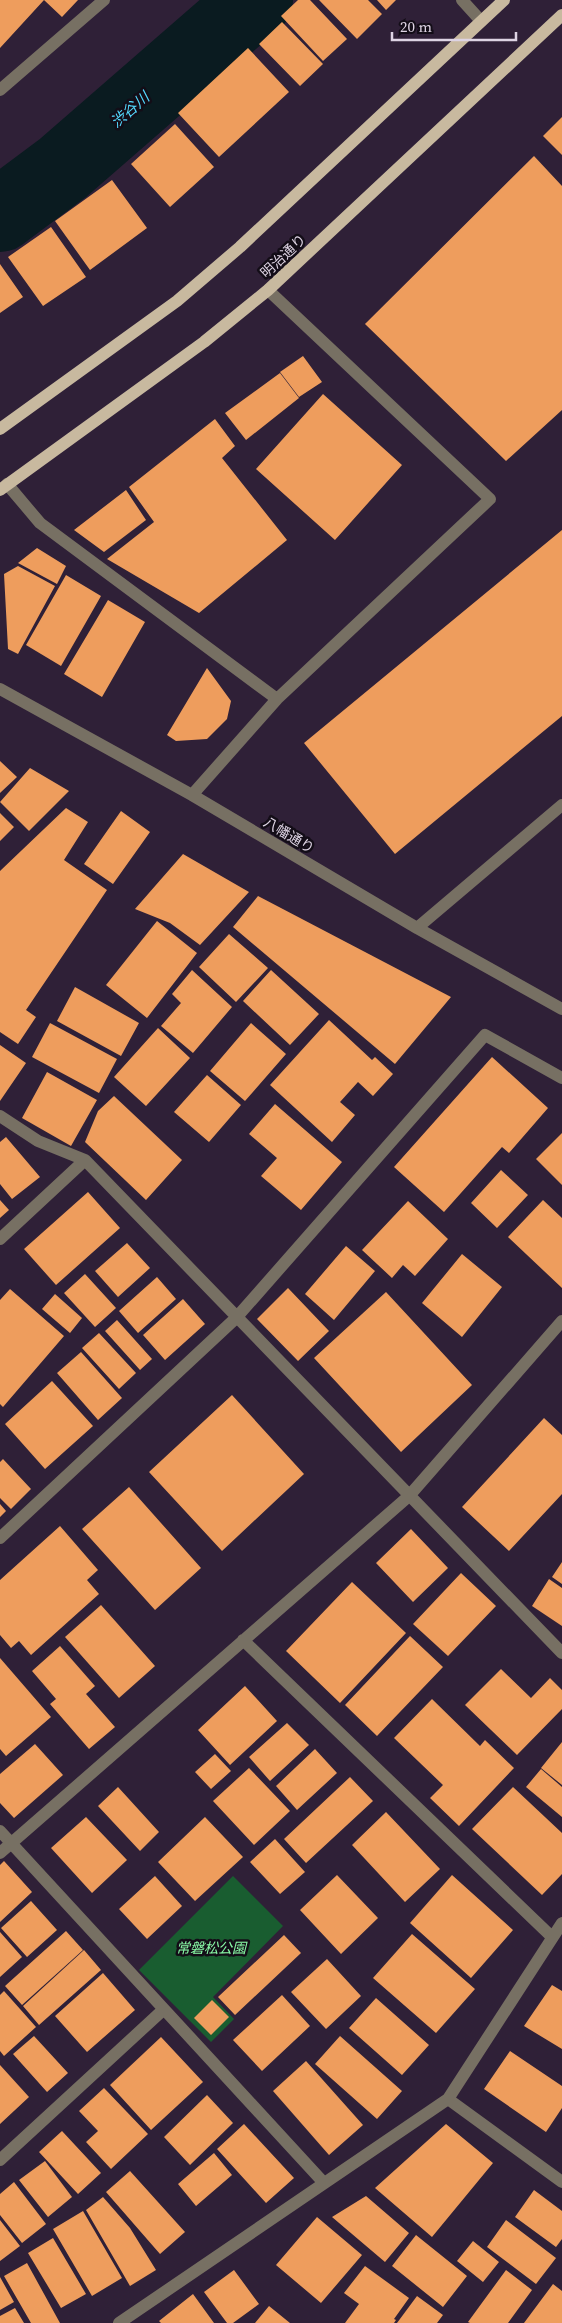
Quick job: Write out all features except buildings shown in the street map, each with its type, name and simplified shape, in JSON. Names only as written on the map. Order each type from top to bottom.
[{"type":"main road","points":[[0,429],[177,301],[240,247],[504,0]]},
{"type":"main road","name":"明治通り","points":[[4,487],[204,342],[268,290],[562,15]]},
{"type":"street","points":[[0,90],[104,0]]},
{"type":"street","points":[[462,0],[482,21]]},
{"type":"street","points":[[192,796],[277,699],[490,499],[268,290]]},
{"type":"street","points":[[4,487],[40,523],[277,699]]},
{"type":"street","name":"八幡通り","points":[[0,689],[192,796],[417,928],[562,1008]]},
{"type":"street","points":[[417,928],[562,805]]},
{"type":"street","points":[[0,1538],[236,1318],[485,1034],[562,1078]]},
{"type":"street","points":[[0,1116],[38,1141],[85,1160],[562,1653]]},
{"type":"street","points":[[0,1239],[85,1160]]},
{"type":"street","points":[[0,1853],[409,1496],[562,1320]]},
{"type":"street","points":[[242,1640],[552,1937]]},
{"type":"street","points":[[0,1831],[324,2183]]},
{"type":"street","points":[[118,2323],[448,2099],[562,1922]]},
{"type":"street","points":[[0,2160],[163,2010]]},
{"type":"street","points":[[448,2099],[562,2182]]},
{"type":"green space","name":"常磐松公園","points":[[233,1876],[283,1926],[213,1997],[234,2019],[211,2042],[139,1970]]},
{"type":"waterway","name":"渋谷川","points":[[0,215],[63,168],[256,0]]}]
